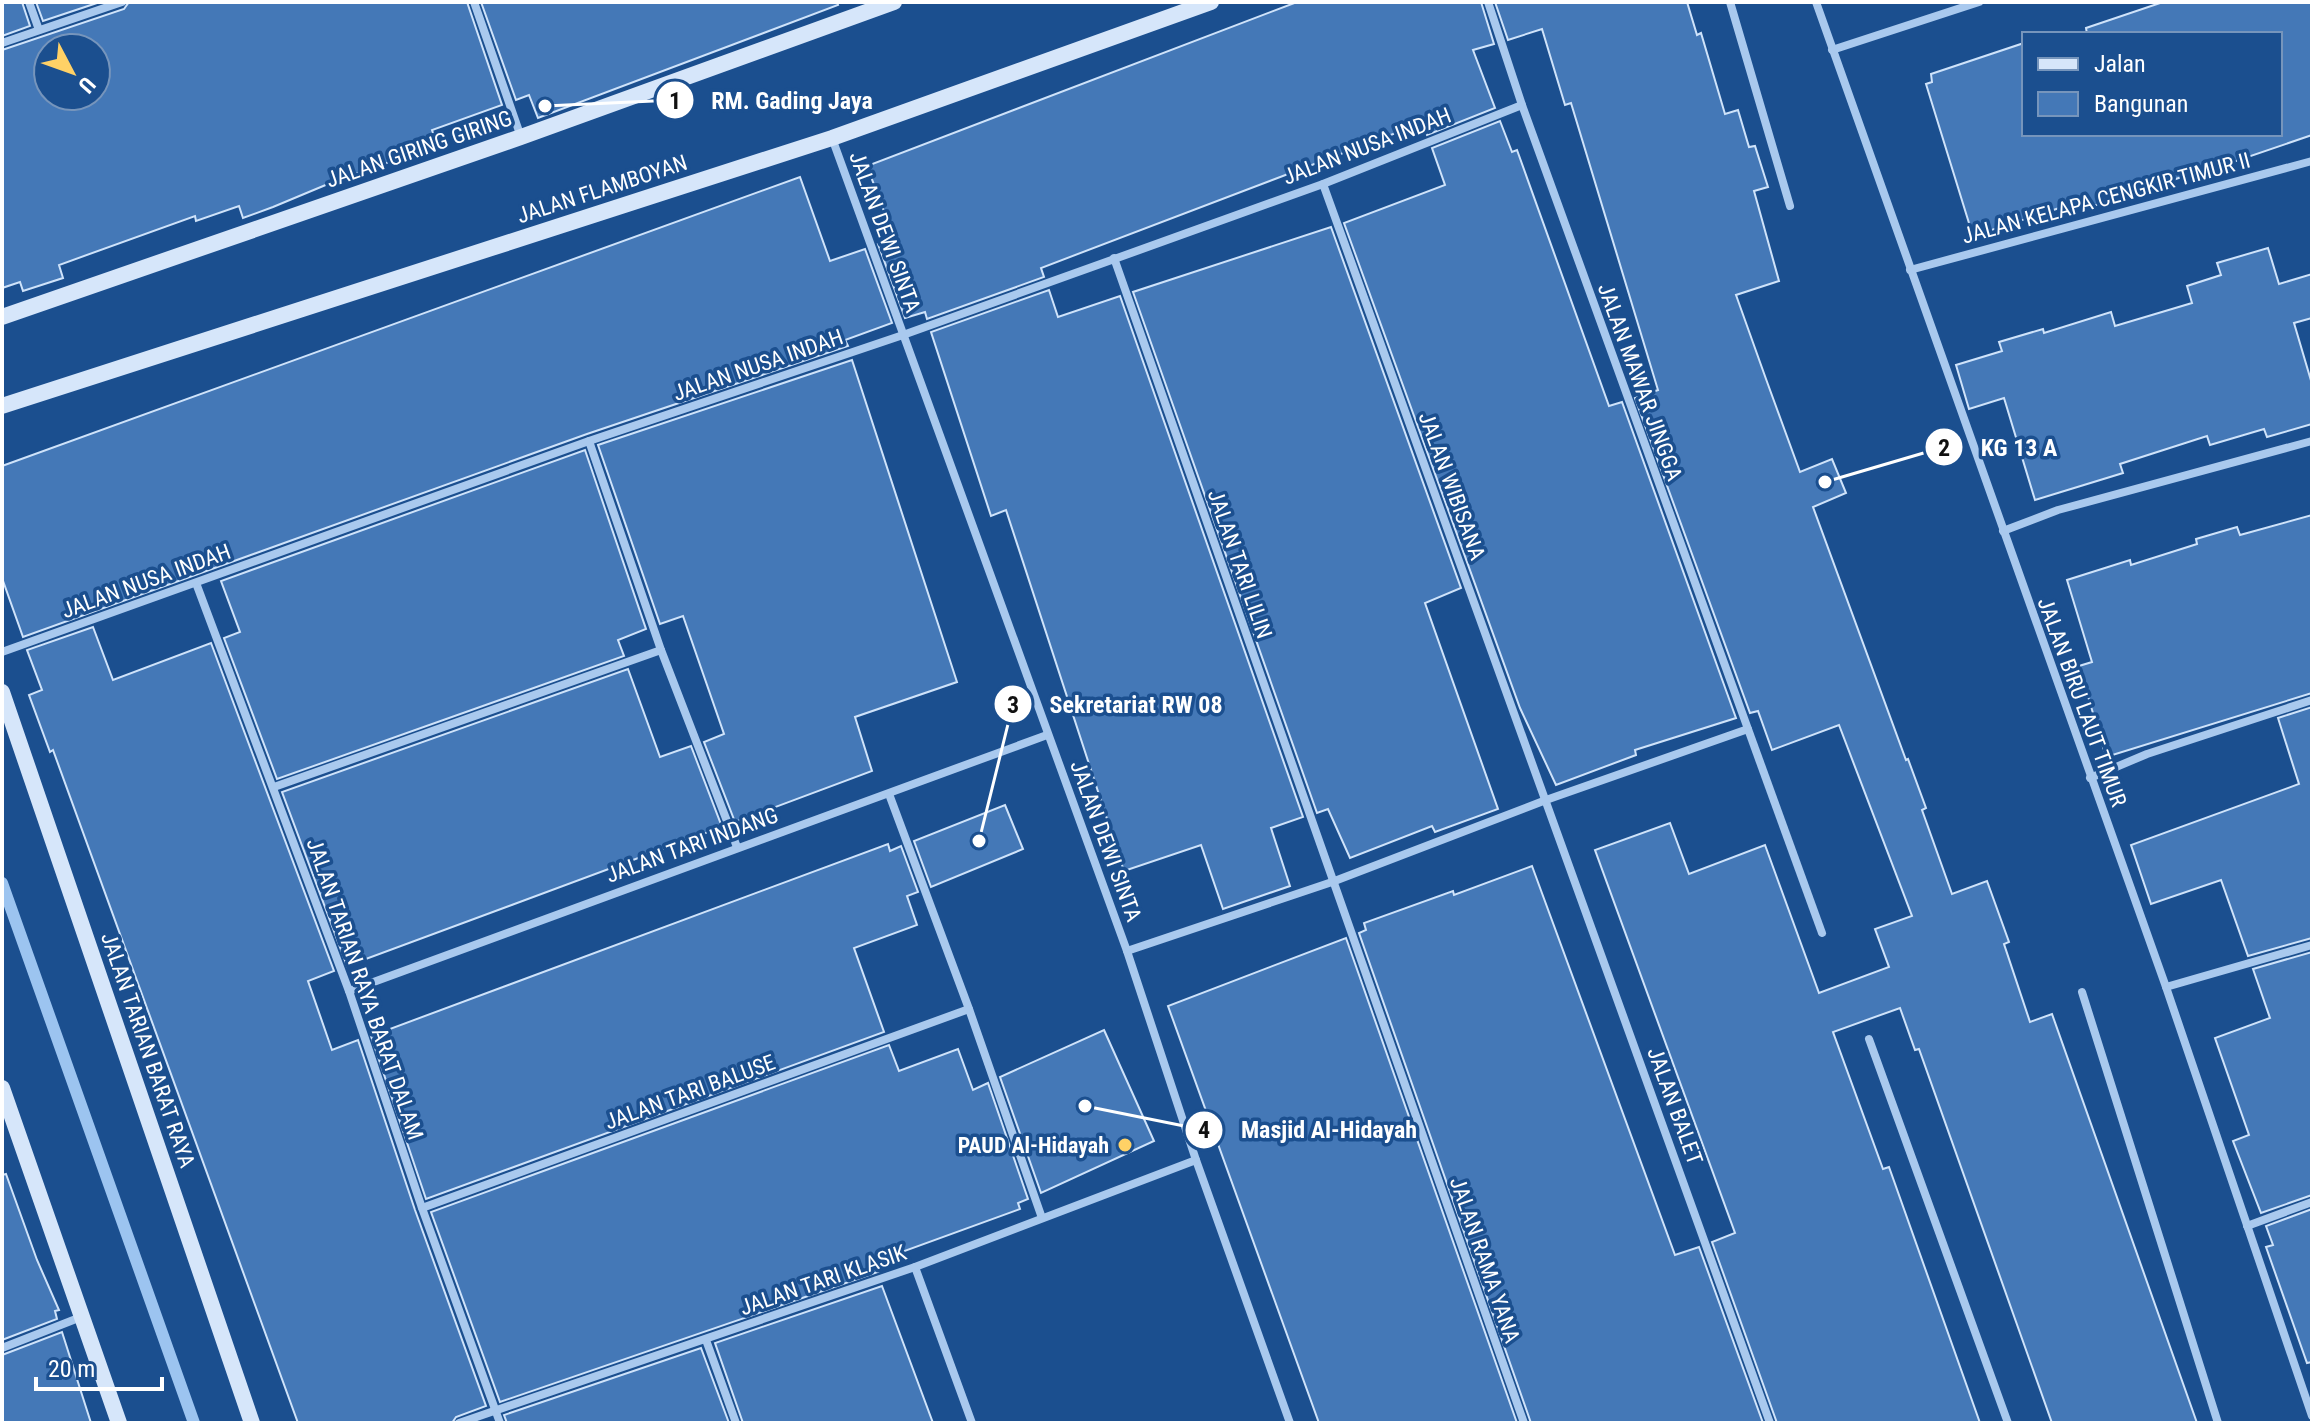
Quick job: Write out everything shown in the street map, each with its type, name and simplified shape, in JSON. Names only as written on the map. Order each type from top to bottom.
[{"type":"street","points":[[29,2],[39,30]]},
{"type":"street","points":[[2,43],[122,2]]},
{"type":"street","points":[[474,2],[521,137]]},
{"type":"street","name":"JALAN GIRING GIRING","points":[[2,317],[521,137],[894,2]]},
{"type":"street","name":"JALAN FLAMBOYAN","points":[[2,406],[832,138],[1211,2]]},
{"type":"street","name":"JALAN MAWAR JINGGA","points":[[1488,2],[1522,105],[1822,933]]},
{"type":"street","points":[[1730,2],[1790,206]]},
{"type":"street","name":"JALAN BIRU LAUT TIMUR","points":[[1816,2],[2166,987],[2312,1416]]},
{"type":"street","points":[[1832,50],[1979,2]]},
{"type":"street","name":"JALAN NUSA INDAH","points":[[2,652],[589,441],[903,335],[1323,184],[1522,105]]},
{"type":"street","name":"JALAN DEWI SINTA","points":[[832,138],[1127,951],[1196,1160],[1290,1423]]},
{"type":"street","name":"JALAN KELAPA CENGKIR TIMUR II","points":[[1910,270],[2312,161]]},
{"type":"street","name":"JALAN WIBISANA","points":[[1323,184],[1546,800]]},
{"type":"street","name":"JALAN TARI LILIN","points":[[1114,258],[1332,882]]},
{"type":"street","points":[[589,441],[661,650],[737,847]]},
{"type":"street","points":[[2003,531],[2058,510],[2312,441]]},
{"type":"street","name":"JALAN TARIAN RAYA BARAT DALAM","points":[[196,583],[349,991],[422,1208],[500,1423]]},
{"type":"street","points":[[274,787],[661,650]]},
{"type":"street","name":"JALAN TARIAN BARAT RAYA","points":[[2,692],[252,1423]]},
{"type":"street","points":[[2090,778],[2147,754],[2312,700]]},
{"type":"street","points":[[1127,951],[1332,882],[1546,800],[1748,729]]},
{"type":"street","name":"JALAN TARI INDANG","points":[[349,991],[1047,735]]},
{"type":"street","points":[[889,794],[1042,1218]]},
{"type":"street","name":"JALAN BALET","points":[[1546,800],[1770,1423]]},
{"type":"street","name":"JALAN RAMA YANA","points":[[1332,882],[1524,1423]]},
{"type":"street","points":[[2166,987],[2312,945]]},
{"type":"street","points":[[2082,992],[2218,1423]]},
{"type":"street","name":"JALAN TARI BALUSE","points":[[422,1208],[969,1009]]},
{"type":"street","points":[[1869,1039],[2008,1423]]},
{"type":"street","points":[[2,1088],[119,1423]]},
{"type":"street","name":"JALAN TARI KLASIK","points":[[459,1423],[915,1267],[1196,1160]]},
{"type":"street","points":[[2247,1226],[2312,1202]]},
{"type":"street","points":[[915,1267],[972,1423]]},
{"type":"street","points":[[2,1348],[81,1317]]},
{"type":"street","points":[[706,1340],[736,1423]]},
{"type":"building","points":[[2,2],[22,2],[30,26],[2,36]]},
{"type":"building","points":[[36,2],[100,2],[43,21]]},
{"type":"building","points":[[129,2],[467,2],[502,105],[432,130],[437,145],[243,218],[239,206],[196,221],[195,216],[59,265],[63,278],[23,291],[20,282],[2,288],[2,50],[32,40],[32,112],[112,112],[112,32],[56,32],[124,9]]},
{"type":"building","points":[[481,2],[837,2],[838,5],[538,118],[529,95],[516,100]]},
{"type":"building","points":[[1297,2],[1481,2],[1494,44],[1473,50],[1495,108],[1427,135],[1422,123],[1041,268],[1044,277],[927,319],[925,312],[905,318],[878,244],[894,238],[867,166]]},
{"type":"building","points":[[1495,2],[1687,2],[1697,35],[1701,33],[1725,114],[1738,110],[1749,147],[1755,146],[1768,187],[1754,191],[1779,281],[1736,295],[1766,379],[1800,472],[1832,459],[1846,493],[1813,507],[1926,808],[1922,810],[1952,894],[1987,881],[2009,942],[2004,944],[2030,1022],[2052,1014],[2197,1423],[2052,1423],[1919,1049],[1915,1050],[1900,1008],[1833,1032],[1883,1169],[1889,1167],[1980,1423],[1777,1423],[1712,1242],[1735,1233],[1595,850],[1670,823],[1689,874],[1765,845],[1819,993],[1889,967],[1875,929],[1912,916],[1839,725],[1772,750],[1758,711],[1750,713],[1635,398],[1658,390],[1571,103],[1565,105],[1542,29],[1508,40]]},
{"type":"building","points":[[2163,2],[2312,2],[2312,135],[2087,208],[2084,200],[1973,236],[1926,84],[1932,82],[1931,74],[2022,44],[2022,136],[2282,136],[2282,32],[2087,32],[2086,28]]},
{"type":"building","points":[[1500,121],[1512,152],[1517,150],[1609,406],[1622,402],[1736,718],[1635,750],[1636,755],[1556,785],[1520,708],[1344,223],[1445,185],[1432,148]]},
{"type":"building","points":[[800,177],[830,261],[865,249],[892,323],[845,340],[848,346],[587,434],[23,637],[2,578],[2,466]]},
{"type":"building","points":[[1331,227],[1461,588],[1425,603],[1498,809],[1435,832],[1432,826],[1350,858],[1328,809],[1317,813],[1133,292]]},
{"type":"building","points":[[2268,248],[2279,284],[2312,274],[2312,318],[2294,323],[2312,384],[2312,424],[2267,437],[2264,429],[2210,445],[2207,436],[2120,464],[2123,473],[2035,500],[2004,398],[1969,409],[1956,365],[2002,351],[1999,342],[2043,329],[2044,333],[2111,312],[2115,326],[2192,303],[2187,286],[2221,275],[2217,263]]},
{"type":"building","points":[[1049,290],[1058,317],[1120,296],[1303,817],[1271,828],[1290,886],[1223,909],[1201,845],[1124,871],[1006,510],[991,516],[931,332]]},
{"type":"building","points":[[852,360],[957,682],[855,717],[872,771],[735,822],[704,742],[724,734],[683,616],[660,624],[598,445]]},
{"type":"building","points":[[585,450],[646,629],[618,640],[624,656],[277,779],[224,638],[240,632],[221,581]]},
{"type":"building","points":[[2312,515],[2312,693],[2106,757],[2079,666],[2092,662],[2067,580],[2130,560],[2131,565],[2197,544],[2196,539],[2237,527],[2240,535]]},
{"type":"building","points":[[93,627],[113,680],[211,643],[334,971],[308,981],[332,1050],[358,1040],[486,1406],[456,1417],[452,1423],[298,1423],[53,750],[50,752],[29,695],[42,690],[27,650]]},
{"type":"building","points":[[628,669],[660,757],[691,746],[722,827],[347,966],[282,792]]},
{"type":"building","points":[[2312,707],[2312,938],[2248,956],[2221,880],[2151,904],[2131,845],[2299,784],[2278,718]]},
{"type":"building","points":[[1005,805],[1023,849],[931,887],[914,841]]},
{"type":"building","points":[[888,844],[890,851],[901,846],[918,892],[907,896],[917,925],[854,948],[884,1032],[426,1199],[371,1036]]},
{"type":"building","points":[[1532,866],[1675,1255],[1699,1247],[1763,1423],[1531,1423],[1359,933],[1366,930],[1364,923],[1453,891],[1454,895]]},
{"type":"building","points":[[1346,938],[1517,1423],[1319,1423],[1168,1006]]},
{"type":"building","points":[[2312,952],[2312,1195],[2261,1213],[2233,1141],[2249,1135],[2215,1038],[2270,1018],[2253,969]]},
{"type":"building","points":[[1104,1030],[1154,1141],[1041,1193],[1000,1077]]},
{"type":"building","points":[[889,1045],[899,1071],[958,1049],[973,1090],[988,1083],[1028,1199],[1018,1203],[1020,1209],[874,1262],[878,1272],[500,1402],[431,1212]]},
{"type":"building","points":[[6,1174],[59,1310],[55,1311],[57,1319],[2,1340],[2,1175]]},
{"type":"building","points":[[2312,1209],[2312,1362],[2307,1363],[2266,1247],[2273,1245],[2266,1226]]},
{"type":"building","points":[[882,1286],[933,1423],[743,1423],[715,1343]]},
{"type":"building","points":[[62,1332],[91,1423],[2,1423],[2,1355]]},
{"type":"building","points":[[701,1348],[729,1423],[507,1423],[504,1415]]},
{"type":"waterway","points":[[2,883],[194,1423]]},
{"type":"place","name":"RM. Gading Jaya","points":[[545,106]]},
{"type":"place","name":"KG 13 A","points":[[1825,482]]},
{"type":"place","name":"Sekretariat RW 08","points":[[979,841]]},
{"type":"place","name":"Masjid Al-Hidayah","points":[[1085,1106]]},
{"type":"place","name":"PAUD Al-Hidayah","points":[[1125,1145]]}]
